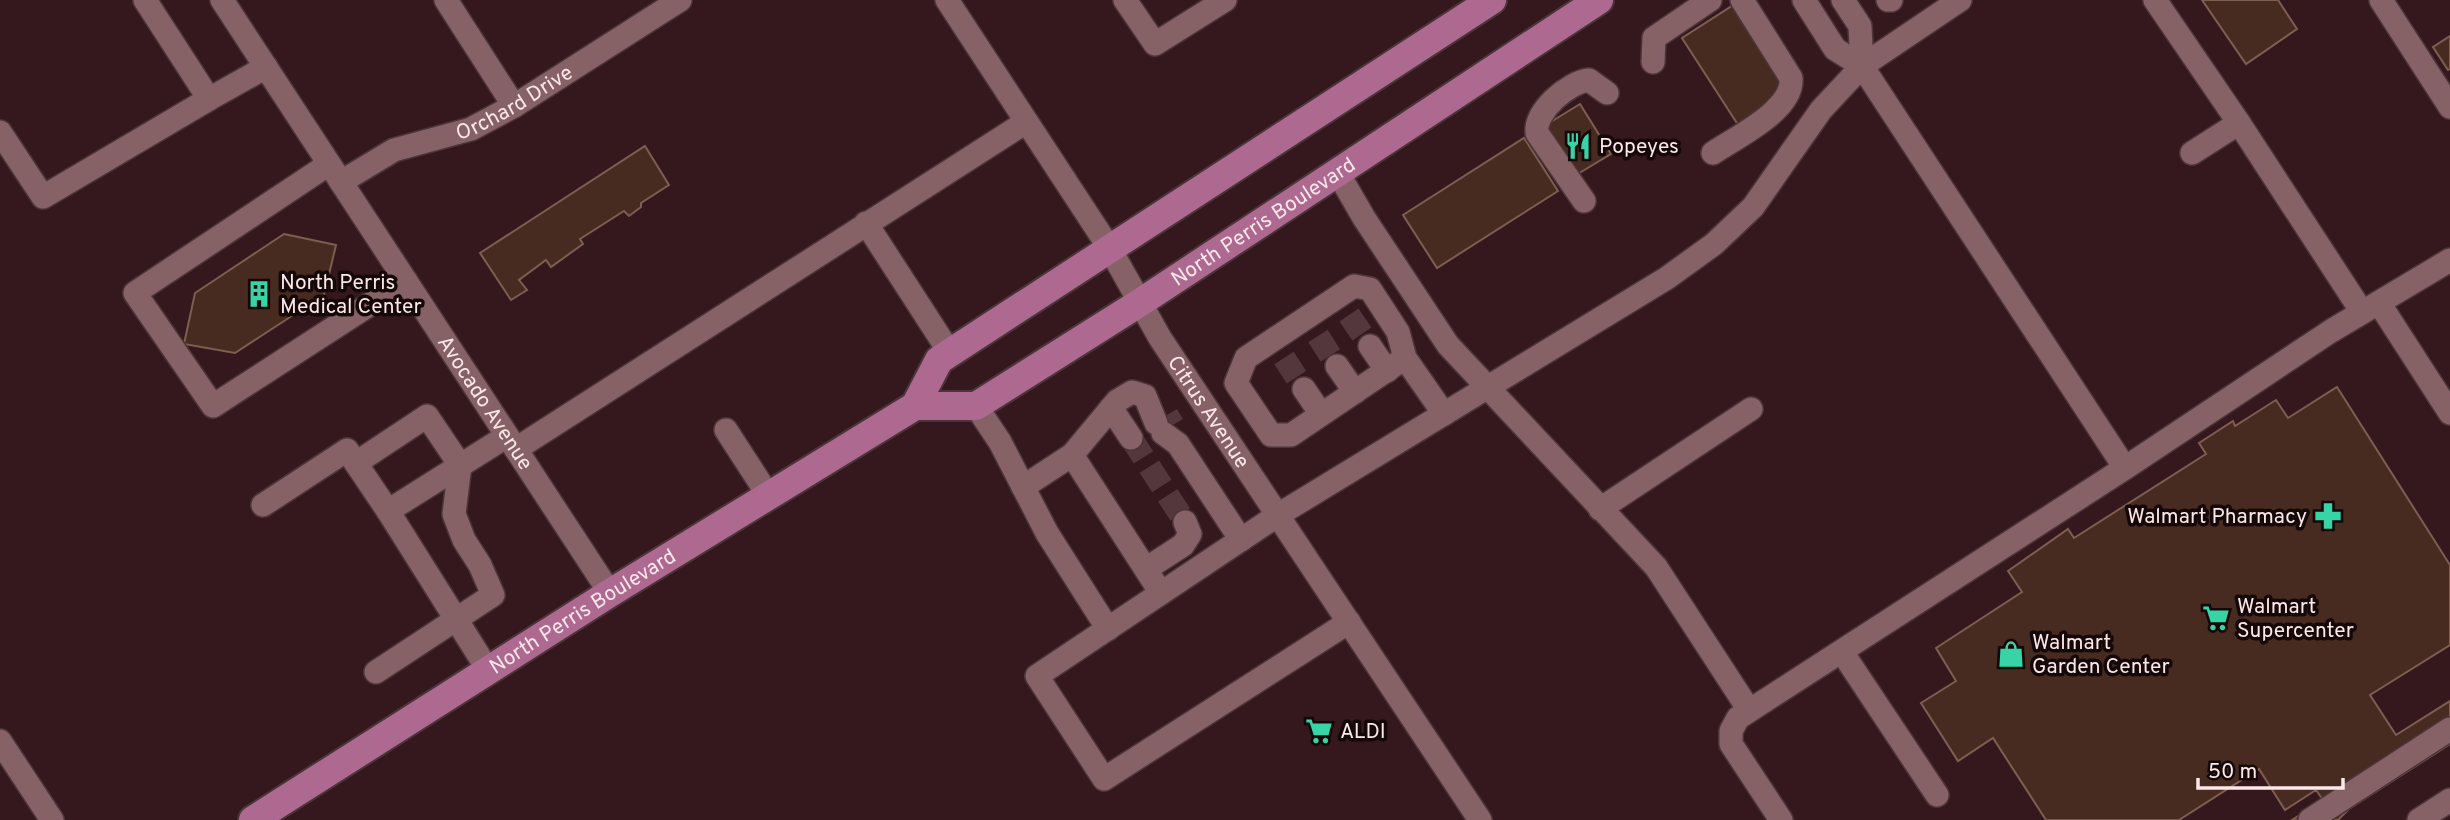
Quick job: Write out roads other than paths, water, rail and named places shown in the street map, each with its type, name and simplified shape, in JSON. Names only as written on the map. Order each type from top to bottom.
[{"type":"main road","points":[[976,405],[915,406],[939,360],[1492,0]]},
{"type":"main road","name":"North Perris Boulevard","points":[[976,405],[1141,302],[1599,0]]},
{"type":"main road","name":"North Perris Boulevard","points":[[253,820],[610,593],[915,406]]},
{"type":"street","points":[[145,0],[209,99]]},
{"type":"street","name":"Avocado Avenue","points":[[222,0],[610,593]]},
{"type":"street","points":[[446,0],[514,106]]},
{"type":"street","name":"Orchard Drive","points":[[406,281],[213,406],[135,293],[335,173],[394,150],[471,129],[514,106],[680,0]]},
{"type":"street","name":"Citrus Avenue","points":[[947,0],[1110,249],[1160,338],[1479,820]]},
{"type":"street","points":[[1125,0],[1155,44],[1225,0]]},
{"type":"street","points":[[1653,62],[1654,38],[1710,0]]},
{"type":"street","points":[[1713,153],[1782,106],[1792,85],[1791,78],[1742,0]]},
{"type":"street","points":[[1804,0],[1835,49],[1862,66],[2126,468]]},
{"type":"street","points":[[1843,0],[1860,26],[1862,66]]},
{"type":"street","points":[[1349,622],[1104,779],[1037,676],[1278,515],[1667,278],[1714,244],[1753,207],[1821,110],[1862,66],[1960,0]]},
{"type":"street","points":[[2155,0],[2370,307],[2450,413]]},
{"type":"street","points":[[2381,0],[2450,107]]},
{"type":"street","points":[[0,132],[43,197],[266,67]]},
{"type":"street","points":[[1584,201],[1537,133],[1536,127],[1539,117],[1571,85],[1589,80],[1607,93]]},
{"type":"street","points":[[388,511],[460,465],[511,442],[1026,122]]},
{"type":"street","points":[[2192,153],[2239,123]]},
{"type":"street","points":[[1338,173],[1448,345],[1664,578],[1749,710]]},
{"type":"street","points":[[866,223],[950,353]]},
{"type":"street","points":[[1781,820],[1731,744],[1731,732],[1738,718],[2370,307],[2450,260]]},
{"type":"street","points":[[1354,286],[1370,289],[1392,323],[1396,364],[1291,435],[1271,435],[1236,383],[1246,358],[1278,349],[1343,306],[1354,286]]},
{"type":"street","points":[[1392,323],[1422,305]]},
{"type":"street","points":[[1370,346],[1396,364],[1444,414]]},
{"type":"street","points":[[1337,366],[1355,392]]},
{"type":"street","points":[[1304,389],[1321,414]]},
{"type":"street","points":[[1023,487],[1072,455],[1111,408],[1132,392],[1145,396],[1241,540]]},
{"type":"street","points":[[976,405],[1047,533],[1108,629]]},
{"type":"street","points":[[1111,408],[1131,438]]},
{"type":"street","points":[[1600,509],[1751,409]]},
{"type":"street","points":[[356,463],[427,416],[460,465],[454,514],[464,540],[480,565],[493,596],[376,672]]},
{"type":"street","points":[[726,430],[768,495]]},
{"type":"street","points":[[263,505],[347,450],[488,670]]},
{"type":"street","points":[[1072,455],[1161,593]]},
{"type":"street","points":[[1146,569],[1183,545],[1190,534],[1185,522]]},
{"type":"street","points":[[1842,652],[1937,795]]},
{"type":"street","points":[[2310,820],[2450,729]]},
{"type":"street","points":[[0,741],[52,820]]},
{"type":"street","points":[[2419,820],[2450,800]]},
{"type":"tunnel","points":[[1349,315],[1370,346]]},
{"type":"tunnel","points":[[1318,336],[1337,366]]},
{"type":"tunnel","points":[[1284,358],[1304,389]]},
{"type":"tunnel","points":[[1167,415],[1173,425]]},
{"type":"tunnel","points":[[1131,438],[1185,522]]},
{"type":"place","name":"Popeyes","points":[[1578,146]]},
{"type":"place","name":"North Perris Medical Center","points":[[259,294]]},
{"type":"place","name":"Walmart Pharmacy","points":[[2328,516]]},
{"type":"place","name":"Walmart Supercenter","points":[[2216,618]]},
{"type":"place","name":"Walmart Garden Center","points":[[2011,654]]},
{"type":"place","name":"ALDI","points":[[1319,731]]}]
